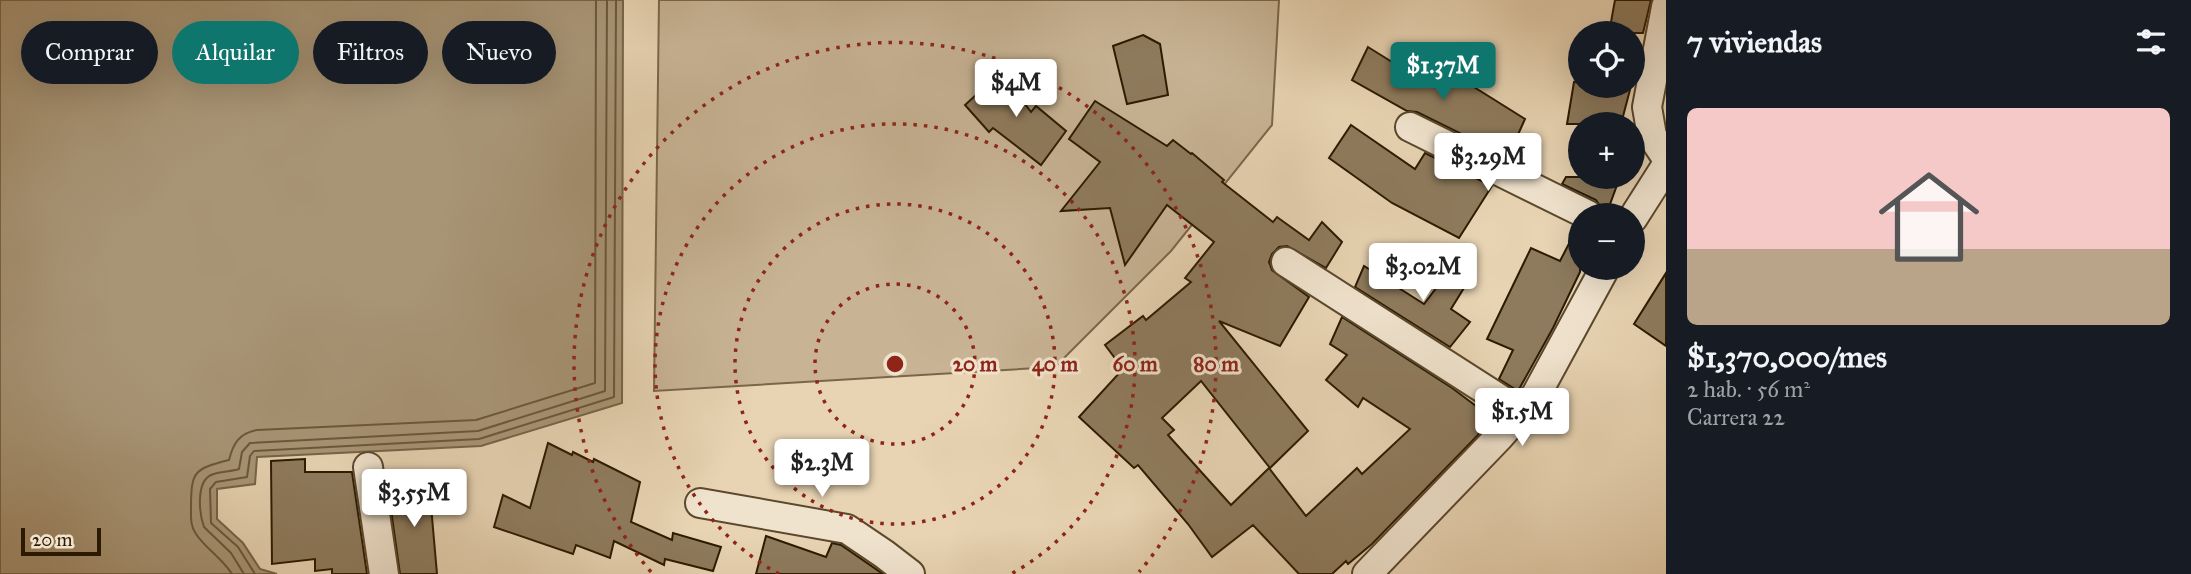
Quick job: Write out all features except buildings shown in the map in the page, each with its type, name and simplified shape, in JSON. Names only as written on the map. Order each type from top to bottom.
[{"type":"street","points":[[1666,7],[1647,107],[1652,136],[1666,158]]},
{"type":"street","points":[[1410,127],[1568,205]]},
{"type":"street","points":[[1643,203],[1666,166]]},
{"type":"street","points":[[1286,262],[1520,412]]},
{"type":"street","points":[[1367,574],[1536,394],[1598,280]]},
{"type":"street","points":[[368,467],[384,574]]},
{"type":"street","points":[[700,503],[846,529],[910,574]]},
{"type":"shaded area","points":[[659,0],[1279,0],[1272,125],[1171,251],[1055,367],[654,391]]},
{"type":"water","points":[[0,0],[623,0],[622,403],[481,446],[257,457],[255,484],[217,489],[217,519],[243,543],[260,569],[277,574],[0,574]]}]
